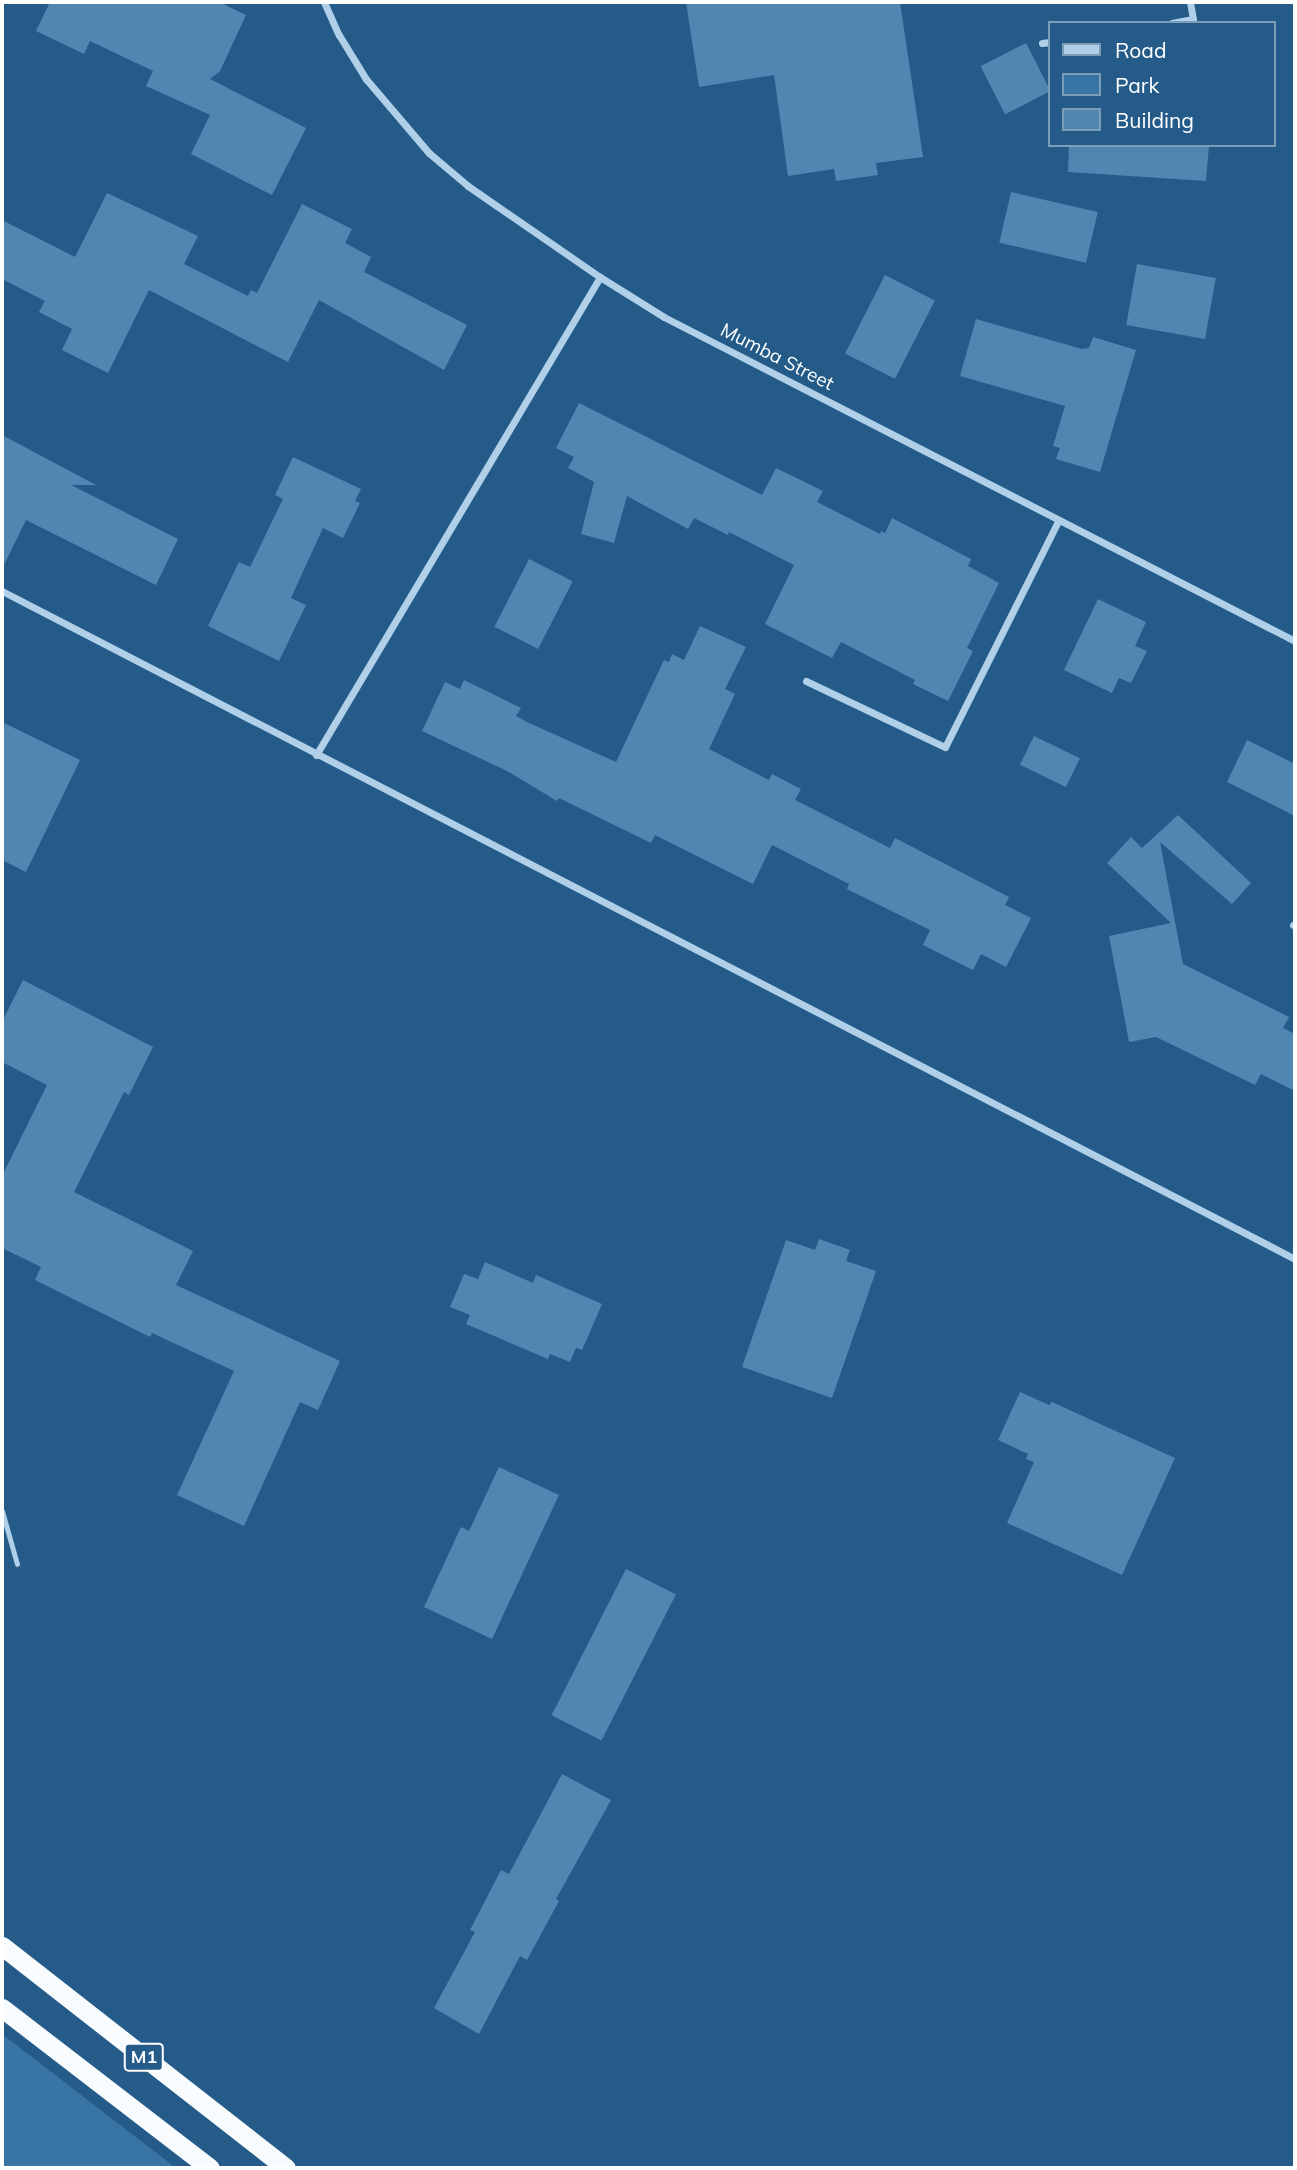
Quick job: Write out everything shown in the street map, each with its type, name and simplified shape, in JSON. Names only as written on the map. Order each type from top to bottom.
[{"type":"highway","name":"M1","points":[[2,1946],[286,2168]]},
{"type":"highway","name":"M1","points":[[2,2008],[210,2168]]},
{"type":"street","name":"Mumba Street","points":[[324,2],[339,35],[366,79],[429,153],[468,186],[600,277],[664,317],[1295,641]]},
{"type":"street","points":[[1182,21],[1193,19],[1190,2]]},
{"type":"street","points":[[316,755],[600,277]]},
{"type":"street","points":[[806,681],[945,747],[1058,521]]},
{"type":"street","points":[[3,594],[736,968],[1148,1185],[1295,1259]]},
{"type":"lane","points":[[2,1510],[17,1564]]},
{"type":"green space","points":[[2,2034],[176,2168],[2,2168]]},
{"type":"building","points":[[50,2],[219,2],[246,15],[220,71],[210,79],[306,128],[272,195],[191,154],[210,115],[146,86],[153,71],[90,41],[84,54],[36,31]]},
{"type":"building","points":[[686,2],[900,2],[923,157],[876,163],[878,175],[836,181],[834,169],[788,176],[774,75],[699,87]]},
{"type":"building","points":[[1026,43],[1048,86],[1048,92],[1005,114],[981,66]]},
{"type":"building","points":[[1069,147],[1209,147],[1206,181],[1068,172]]},
{"type":"building","points":[[1011,192],[1098,212],[1086,263],[999,243]]},
{"type":"building","points":[[107,193],[198,236],[184,264],[248,296],[251,290],[257,293],[302,204],[352,229],[345,243],[371,257],[364,272],[467,325],[444,370],[319,300],[288,362],[149,290],[108,373],[62,350],[72,329],[39,312],[45,301],[2,279],[2,220],[75,257]]},
{"type":"building","points":[[1137,264],[1216,278],[1205,339],[1126,325]]},
{"type":"building","points":[[885,275],[935,300],[895,379],[845,353]]},
{"type":"building","points":[[976,319],[1082,349],[1089,348],[1093,337],[1136,350],[1100,472],[1056,459],[1060,448],[1053,446],[1065,406],[960,376]]},
{"type":"building","points":[[579,403],[762,495],[776,468],[823,491],[817,502],[880,534],[881,531],[885,533],[892,518],[971,559],[968,566],[999,583],[967,648],[973,651],[948,701],[913,684],[915,680],[841,642],[832,658],[765,624],[794,565],[729,532],[728,535],[694,518],[688,529],[627,496],[614,543],[581,534],[594,482],[568,468],[574,457],[556,448]]},
{"type":"building","points":[[2,435],[96,485],[71,485],[178,539],[156,585],[26,520],[2,569]]},
{"type":"building","points":[[293,457],[361,489],[355,501],[360,503],[343,538],[323,528],[291,598],[306,605],[279,661],[208,626],[239,562],[250,567],[283,499],[275,495]]},
{"type":"building","points":[[529,559],[573,581],[538,649],[494,627]]},
{"type":"building","points":[[1098,599],[1146,622],[1135,646],[1147,651],[1131,683],[1119,678],[1112,693],[1064,670]]},
{"type":"building","points":[[700,626],[746,647],[725,689],[735,694],[709,749],[769,780],[772,774],[801,789],[795,800],[890,848],[895,838],[1009,897],[1005,905],[1031,918],[1006,967],[981,954],[973,970],[923,945],[930,930],[847,889],[849,884],[772,845],[753,884],[655,835],[651,843],[559,798],[557,801],[507,771],[422,731],[445,682],[460,689],[464,680],[521,708],[516,716],[527,722],[616,762],[664,660],[669,662],[672,654],[684,660]]},
{"type":"building","points":[[2,722],[80,760],[26,872],[2,860]]},
{"type":"building","points":[[1034,736],[1080,758],[1066,787],[1020,765]]},
{"type":"building","points":[[1247,740],[1295,764],[1295,816],[1227,782]]},
{"type":"building","points":[[1178,815],[1251,883],[1232,904],[1160,842],[1183,964],[1289,1017],[1283,1028],[1295,1034],[1295,1091],[1261,1074],[1255,1085],[1156,1037],[1129,1042],[1109,936],[1171,923],[1107,863],[1131,837],[1142,848]]},
{"type":"building","points":[[23,980],[153,1047],[129,1095],[124,1092],[74,1192],[193,1251],[176,1285],[340,1361],[318,1410],[300,1402],[244,1526],[177,1495],[234,1371],[152,1333],[150,1337],[35,1280],[41,1267],[2,1248],[2,1176],[47,1085],[2,1062],[2,1022]]},
{"type":"building","points":[[819,1239],[850,1250],[846,1261],[876,1271],[832,1398],[742,1367],[786,1240],[815,1250]]},
{"type":"building","points":[[485,1262],[533,1283],[536,1275],[602,1304],[582,1350],[576,1348],[570,1362],[550,1354],[548,1359],[466,1324],[470,1315],[450,1307],[464,1274],[478,1279]]},
{"type":"building","points":[[1020,1392],[1049,1405],[1052,1402],[1175,1458],[1122,1575],[1007,1523],[1034,1462],[1026,1459],[1028,1454],[998,1440]]},
{"type":"building","points":[[499,1467],[559,1495],[492,1639],[424,1607],[461,1527],[469,1531]]},
{"type":"building","points":[[626,1569],[676,1594],[601,1741],[552,1715]]},
{"type":"building","points":[[562,1774],[611,1800],[556,1899],[559,1901],[527,1960],[520,1956],[479,2034],[434,2008],[475,1932],[470,1930],[501,1870],[509,1874]]}]
